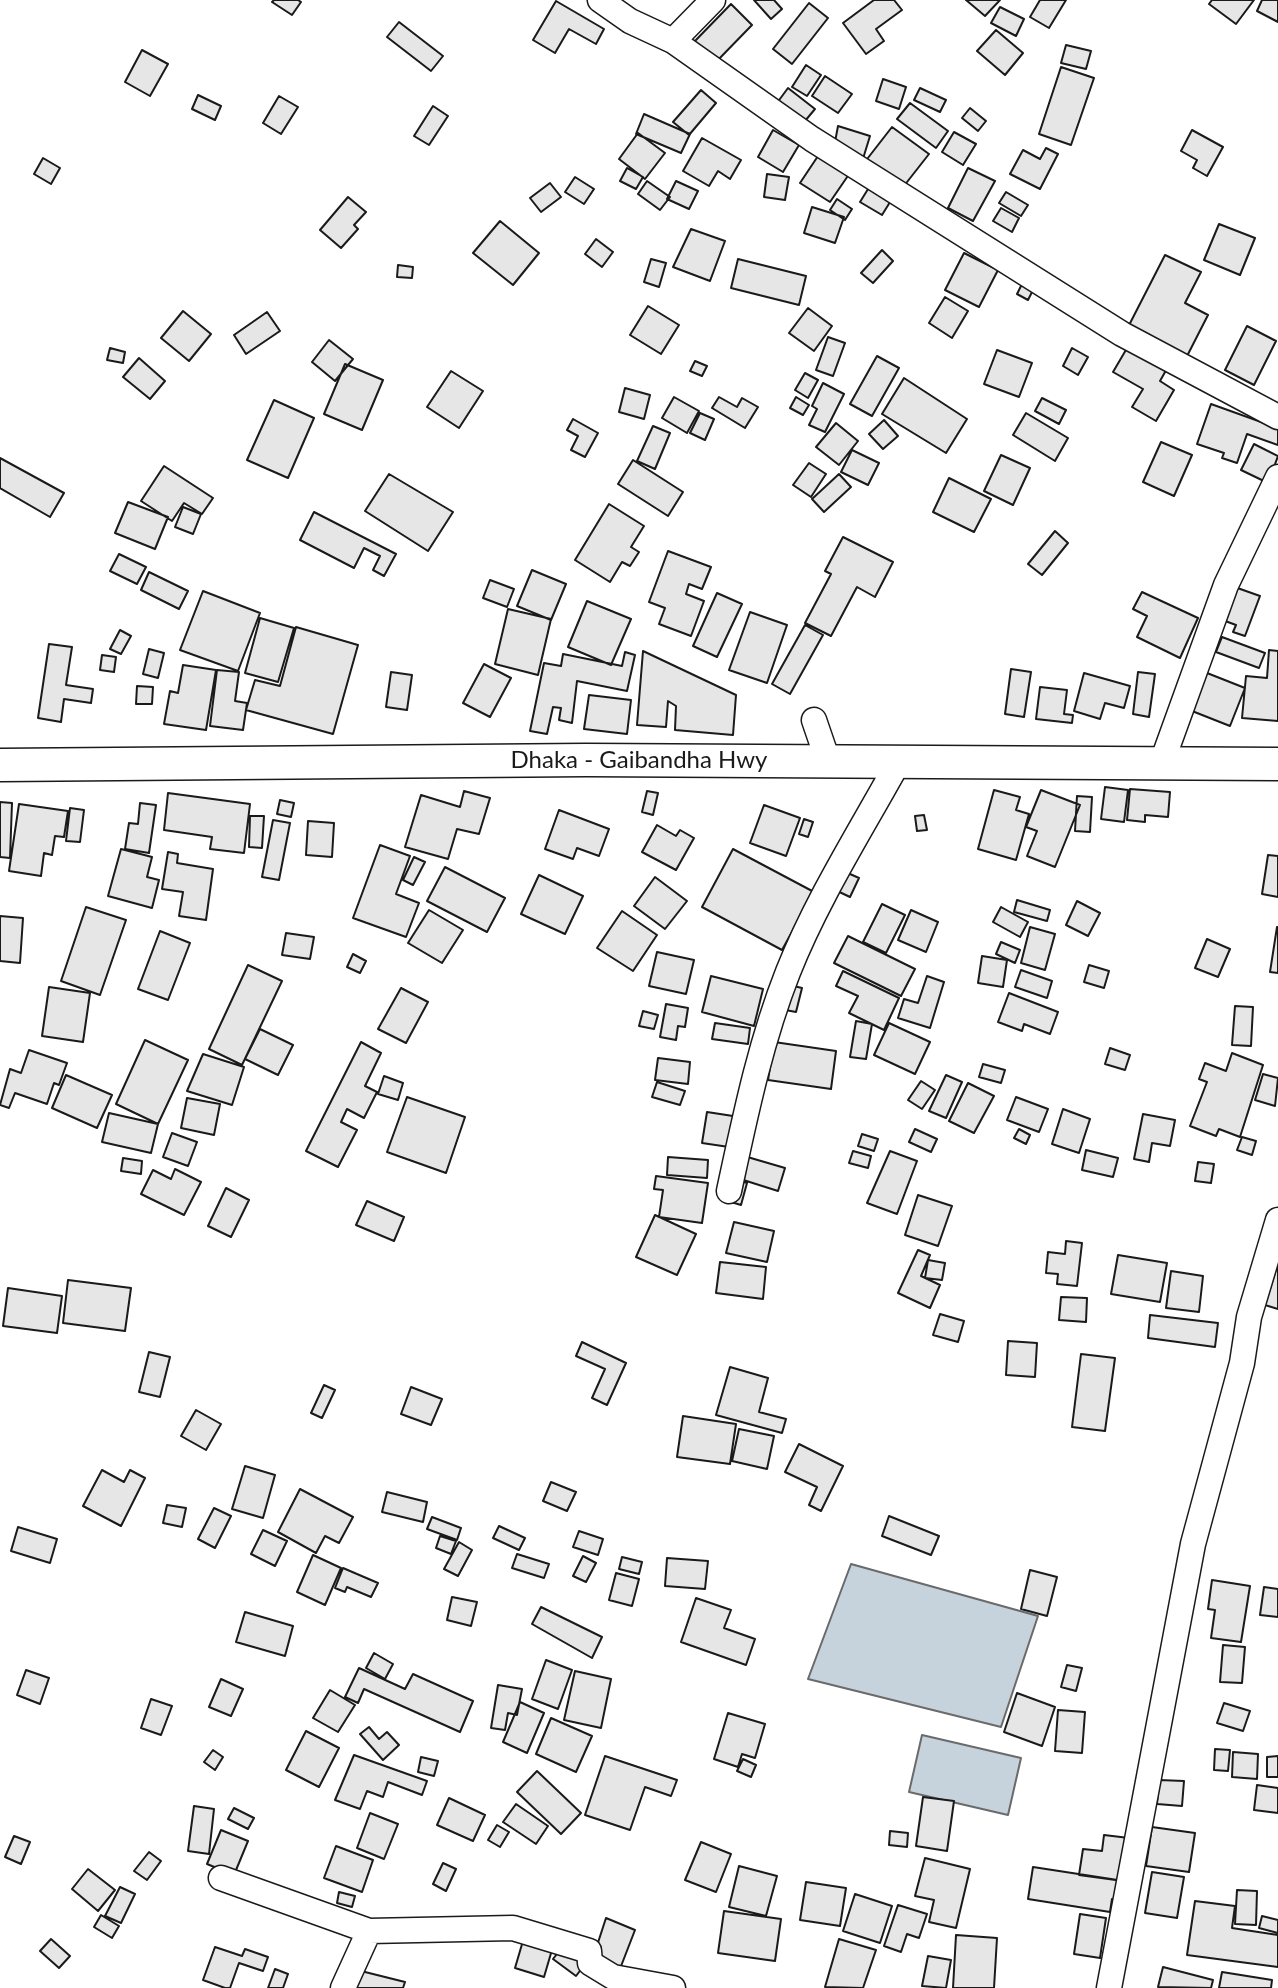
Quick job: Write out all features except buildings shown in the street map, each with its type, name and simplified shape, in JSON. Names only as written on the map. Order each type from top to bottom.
[{"type":"main road","name":"Dhaka - Gaibandha Hwy","points":[[0,765],[828,761],[1278,764]]},
{"type":"street","points":[[600,0],[630,21],[673,41],[812,139],[1109,326],[1278,417]]},
{"type":"street","points":[[673,41],[713,0]]},
{"type":"street","points":[[1162,762],[1226,585],[1278,477]]},
{"type":"street","points":[[814,720],[828,761]]},
{"type":"street","points":[[729,1191],[756,1066],[788,972],[824,895],[899,761]]},
{"type":"street","points":[[1109,1988],[1193,1544],[1242,1363],[1249,1317],[1278,1220]]},
{"type":"street","points":[[221,1878],[369,1931],[513,1928],[589,1951],[590,1963],[613,1977],[673,1988]]},
{"type":"street","points":[[343,1988],[369,1931]]},
{"type":"shaded area","points":[[851,1564],[1038,1616],[1001,1727],[808,1679]]},
{"type":"shaded area","points":[[922,1735],[1021,1758],[1008,1815],[909,1792]]}]
